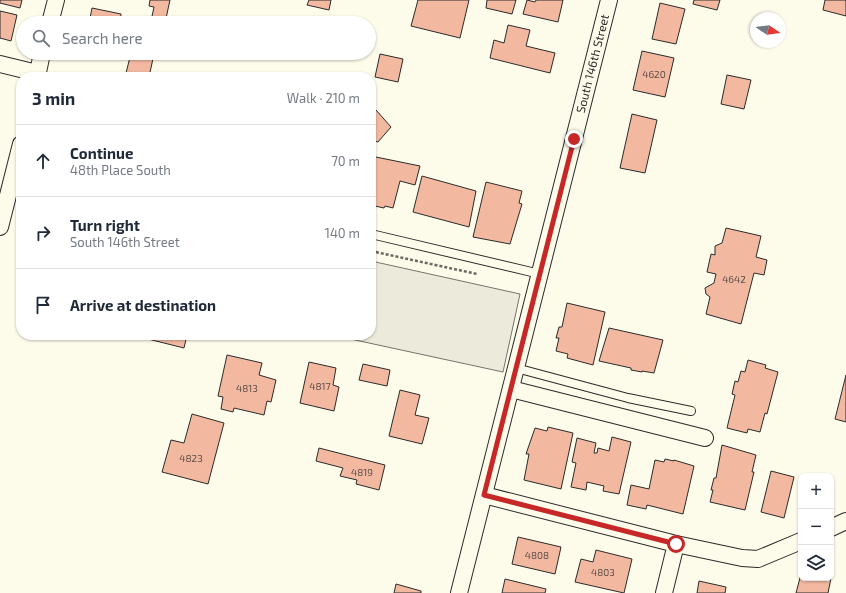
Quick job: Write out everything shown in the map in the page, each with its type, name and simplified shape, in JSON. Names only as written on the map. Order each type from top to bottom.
[{"type":"street","points":[[52,16],[56,0]]},
{"type":"street","name":"South 146th Street","points":[[459,593],[609,0]]},
{"type":"street","points":[[38,72],[40,60]]},
{"type":"street","points":[[0,64],[27,72]]},
{"type":"street","points":[[0,227],[16,164]]},
{"type":"street","points":[[511,389],[705,438]]},
{"type":"street","points":[[484,495],[676,544],[742,558],[758,559],[798,542]]},
{"type":"street","points":[[834,527],[846,521]]},
{"type":"street","points":[[664,593],[676,544]]},
{"type":"lane","points":[[376,235],[540,274]]},
{"type":"lane","points":[[516,368],[628,398],[691,411]]},
{"type":"path","points":[[376,252],[484,275]]},
{"type":"shaded area","points":[[376,262],[520,294],[503,372],[355,340],[376,340]]},
{"type":"building","points":[[0,0],[22,0],[20,8],[0,3]]},
{"type":"building","points":[[150,0],[170,0],[167,16],[152,16],[154,7],[149,6]]},
{"type":"building","points":[[309,0],[331,0],[329,10],[307,5]]},
{"type":"building","points":[[418,0],[469,0],[460,38],[411,26]]},
{"type":"building","points":[[487,0],[516,0],[512,14],[486,8]]},
{"type":"building","points":[[527,0],[535,2],[536,0],[563,0],[558,22],[523,14]]},
{"type":"building","points":[[694,0],[720,0],[717,10],[693,4]]},
{"type":"building","points":[[825,0],[846,0],[846,16],[823,10]]},
{"type":"building","points":[[660,3],[685,9],[676,44],[652,39]]},
{"type":"building","points":[[92,8],[121,14],[121,16],[90,16]]},
{"type":"building","points":[[0,11],[17,15],[11,41],[0,38]]},
{"type":"building","points":[[508,25],[530,30],[526,46],[555,53],[550,73],[490,58],[494,40],[504,43]]},
{"type":"building","points":[[642,51],[674,58],[665,97],[633,90]]},
{"type":"building","points":[[380,54],[403,59],[398,82],[376,77]]},
{"type":"building","points":[[129,60],[153,60],[150,72],[126,72]]},
{"type":"building","points":[[727,75],[751,80],[744,109],[721,104]]},
{"type":"building","points":[[376,110],[391,127],[378,142],[376,141]]},
{"type":"building","points":[[632,114],[657,120],[645,173],[620,168]]},
{"type":"building","points":[[376,157],[420,166],[415,185],[400,181],[393,208],[385,206],[384,208],[376,206]]},
{"type":"building","points":[[422,176],[476,191],[469,227],[413,212]]},
{"type":"building","points":[[486,182],[522,191],[519,203],[522,204],[510,244],[473,237]]},
{"type":"building","points":[[726,228],[761,236],[756,257],[767,260],[764,275],[754,273],[741,324],[706,314],[710,297],[706,294],[705,288],[714,283],[716,274],[707,272],[711,254],[715,255],[715,246],[722,243]]},
{"type":"building","points":[[567,303],[605,312],[593,365],[567,358],[568,354],[556,351],[559,338],[556,338],[559,327],[562,327]]},
{"type":"building","points":[[609,328],[663,340],[654,373],[631,370],[631,368],[599,361]]},
{"type":"building","points":[[152,340],[186,340],[184,348]]},
{"type":"building","points":[[227,355],[262,363],[259,375],[276,380],[271,402],[267,401],[264,415],[234,408],[233,412],[221,409],[223,397],[218,396]]},
{"type":"building","points":[[748,360],[766,365],[765,368],[778,372],[767,414],[765,413],[760,432],[748,429],[747,433],[727,428],[735,395],[732,394],[735,381],[738,382],[741,371],[745,372]]},
{"type":"building","points":[[309,362],[336,368],[333,385],[339,387],[334,411],[300,403]]},
{"type":"building","points":[[363,364],[390,370],[387,386],[359,380]]},
{"type":"building","points":[[846,375],[846,422],[835,419]]},
{"type":"building","points":[[400,390],[420,395],[415,415],[429,418],[422,444],[389,436]]},
{"type":"building","points":[[192,414],[224,423],[208,484],[162,472],[171,440],[184,443]]},
{"type":"building","points":[[548,427],[573,433],[561,489],[524,480],[529,454],[526,454],[535,428],[547,431]]},
{"type":"building","points":[[612,437],[631,442],[619,494],[603,491],[604,486],[587,482],[586,490],[571,487],[576,463],[572,462],[577,438],[596,443],[594,453],[597,453],[598,448],[609,451]]},
{"type":"building","points":[[722,445],[756,455],[752,472],[754,472],[745,510],[710,502],[713,490],[711,490],[714,478],[716,478]]},
{"type":"building","points":[[319,448],[385,465],[379,490],[356,484],[357,480],[340,476],[343,468],[316,461]]},
{"type":"building","points":[[665,459],[694,466],[683,514],[647,505],[646,509],[627,505],[631,485],[649,489],[655,460],[664,462]]},
{"type":"building","points":[[771,471],[794,477],[784,518],[761,512]]},
{"type":"building","points":[[518,537],[561,547],[555,574],[512,564]]},
{"type":"building","points":[[596,550],[632,559],[624,593],[575,582],[581,559],[593,562]]},
{"type":"building","points":[[505,579],[546,589],[545,593],[502,593]]},
{"type":"building","points":[[699,581],[726,587],[725,593],[697,593]]},
{"type":"building","points":[[799,581],[830,581],[828,593],[796,593]]},
{"type":"building","points":[[396,584],[421,591],[421,593],[394,593]]},
{"type":"route","points":[[574,139],[484,495],[676,544]]}]
